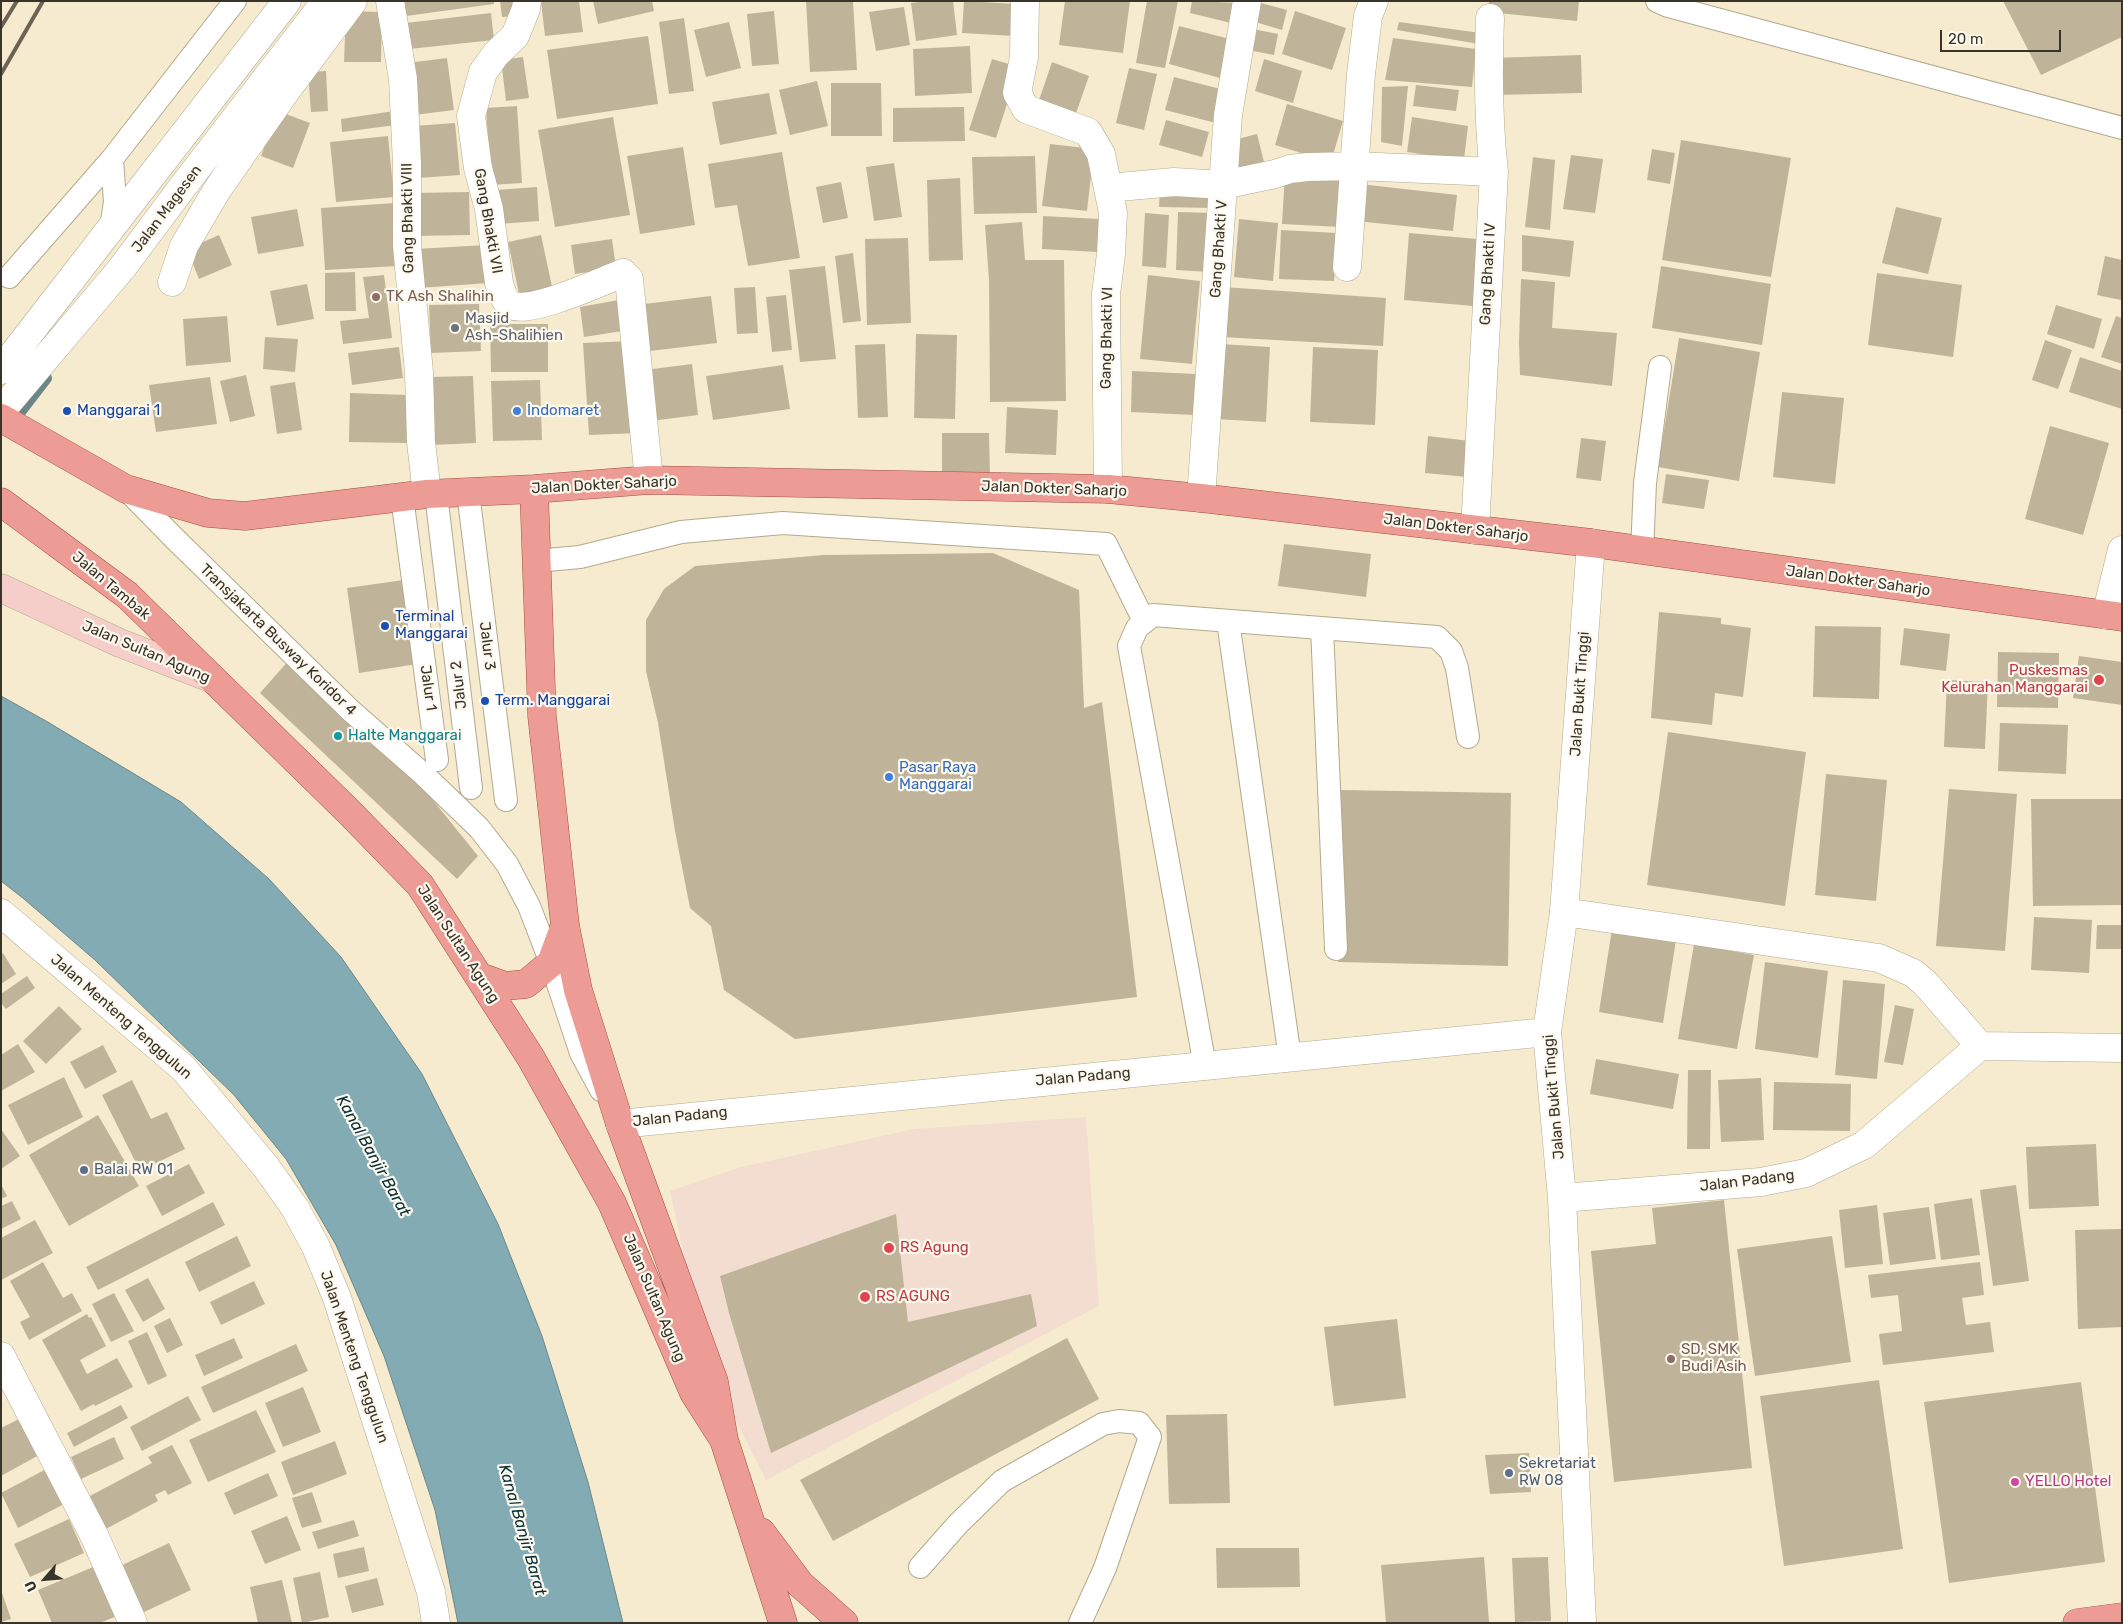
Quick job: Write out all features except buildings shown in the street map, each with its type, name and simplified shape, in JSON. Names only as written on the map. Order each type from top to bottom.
[{"type":"main road","name":"Jalan Dokter Saharjo","points":[[1,418],[126,489],[208,513],[245,516],[422,495],[649,480],[1108,489],[1201,498],[1591,544],[2114,616]]},
{"type":"main road","name":"Jalan Sultan Agung","points":[[534,489],[542,716],[565,925],[578,990],[620,1124],[714,1382],[724,1440],[782,1623]]},
{"type":"main road","name":"Jalan Tambak","points":[[1,502],[127,595],[213,679]]},
{"type":"main road","name":"Jalan Sultan Agung","points":[[1,588],[120,643],[213,679],[420,885],[532,1058],[612,1203],[694,1392],[724,1440]]},
{"type":"main road","points":[[480,976],[505,986],[526,984],[551,964],[565,925]]},
{"type":"main road","points":[[748,1516],[800,1584],[844,1623]]},
{"type":"main road","points":[[2077,1623],[2122,1617]]},
{"type":"street","points":[[1,370],[287,1]]},
{"type":"street","name":"Jalan Magesen","points":[[1,411],[122,268],[326,1]]},
{"type":"street","points":[[172,282],[184,246],[217,190],[288,88],[353,1]]},
{"type":"street","name":"Gang Bhakti VIII","points":[[390,1],[403,79],[407,164],[407,246],[419,372],[422,495]]},
{"type":"street","name":"Gang Bhakti VII","points":[[527,1],[526,9],[515,36],[496,54],[483,72],[471,116],[478,168],[489,209],[502,295],[509,304],[518,307],[537,306],[623,274],[629,279],[649,480]]},
{"type":"street","name":"Gang Bhakti VI","points":[[1025,1],[1024,57],[1017,93],[1026,109],[1088,132],[1101,154],[1113,213],[1111,254],[1106,294],[1108,489]]},
{"type":"street","name":"Gang Bhakti V","points":[[1201,498],[1228,116],[1247,1]]},
{"type":"street","points":[[1347,267],[1361,74],[1368,16],[1374,1]]},
{"type":"street","name":"Gang Bhakti IV","points":[[1475,530],[1494,172],[1490,134],[1488,74],[1490,18]]},
{"type":"street","points":[[1108,188],[1174,182],[1223,186],[1290,169],[1355,166],[1494,172]]},
{"type":"street","name":"Jalan Bukit Tinggi","points":[[1582,1623],[1562,1198],[1547,1032],[1564,912],[1591,544]]},
{"type":"street","points":[[2114,616],[2122,550]]},
{"type":"street","points":[[1564,912],[1879,958],[1913,973],[1919,978],[1980,1046],[2122,1048]]},
{"type":"street","name":"Jalan Menteng Tenggulun","points":[[1,913],[183,1068],[266,1167],[295,1208],[316,1247],[337,1298],[432,1592],[436,1623]]},
{"type":"street","name":"Jalan Padang","points":[[620,1124],[1547,1032]]},
{"type":"street","name":"Jalan Padang","points":[[1562,1198],[1761,1182],[1806,1173],[1864,1145],[1980,1046]]},
{"type":"street","points":[[1,1356],[94,1535],[134,1623]]},
{"type":"lane","points":[[9,277],[112,160],[235,1]]},
{"type":"lane","points":[[1658,1],[1668,6],[2122,128]]},
{"type":"lane","points":[[111,228],[115,202],[112,160]]},
{"type":"lane","points":[[1642,552],[1645,483],[1660,367]]},
{"type":"lane","name":"Transjakarta Busway Koridor 4","points":[[126,489],[175,540],[350,710],[424,774],[479,828],[511,872],[529,906],[581,1053],[620,1124]]},
{"type":"lane","name":"Jalur 3","points":[[468,492],[506,800]]},
{"type":"lane","name":"Jalur 1","points":[[422,495],[437,760]]},
{"type":"lane","name":"Jalur 2","points":[[422,495],[471,788]]},
{"type":"lane","points":[[536,561],[580,557],[681,532],[783,523],[1106,544],[1144,621]]},
{"type":"lane","points":[[1206,1066],[1129,646],[1137,628],[1153,615],[1437,637],[1451,652],[1458,668],[1468,737]]},
{"type":"lane","points":[[1228,621],[1290,1058]]},
{"type":"lane","points":[[1322,628],[1336,949]]},
{"type":"lane","points":[[920,1567],[958,1524],[1002,1481],[1103,1424],[1119,1421],[1139,1423],[1150,1437],[1105,1568],[1080,1623]]},
{"type":"shaded area","name":"RS Agung","points":[[1086,1117],[1099,1306],[766,1480],[731,1411],[697,1315],[670,1191],[741,1167],[914,1129]]},
{"type":"water","name":"Kanal Banjir Barat","points":[[1,696],[181,802],[269,879],[341,957],[422,1074],[498,1224],[542,1336],[588,1482],[623,1623],[458,1623],[435,1510],[384,1356],[336,1245],[286,1159],[234,1095],[95,960],[1,881]]},
{"type":"waterway","points":[[19,413],[46,378]]},
{"type":"railway","points":[[1,27],[17,1]]},
{"type":"railway","points":[[1,74],[43,1]]},
{"type":"place","name":"TK Ash Shalihin","points":[[376,297]]},
{"type":"place","name":"Masjid Ash-Shalihien","points":[[455,328]]},
{"type":"place","name":"Manggarai 1","points":[[67,411]]},
{"type":"place","name":"Indomaret","points":[[517,411]]},
{"type":"place","name":"Terminal Manggarai","points":[[385,626]]},
{"type":"place","name":"Puskesmas Kelurahan Manggarai","points":[[2099,680]]},
{"type":"place","name":"Term. Manggarai","points":[[485,701]]},
{"type":"place","name":"Halte Manggarai","points":[[338,736]]},
{"type":"place","name":"Pasar Raya Manggarai","points":[[889,777]]},
{"type":"place","name":"Balai RW 01","points":[[84,1170]]},
{"type":"place","name":"RS Agung","points":[[889,1248]]},
{"type":"place","name":"RS AGUNG","points":[[865,1297]]},
{"type":"place","name":"SD, SMK Budi Asih","points":[[1671,1359]]},
{"type":"place","name":"Sekretariat RW 08","points":[[1509,1473]]},
{"type":"place","name":"YELLO Hotel","points":[[2015,1482]]}]
